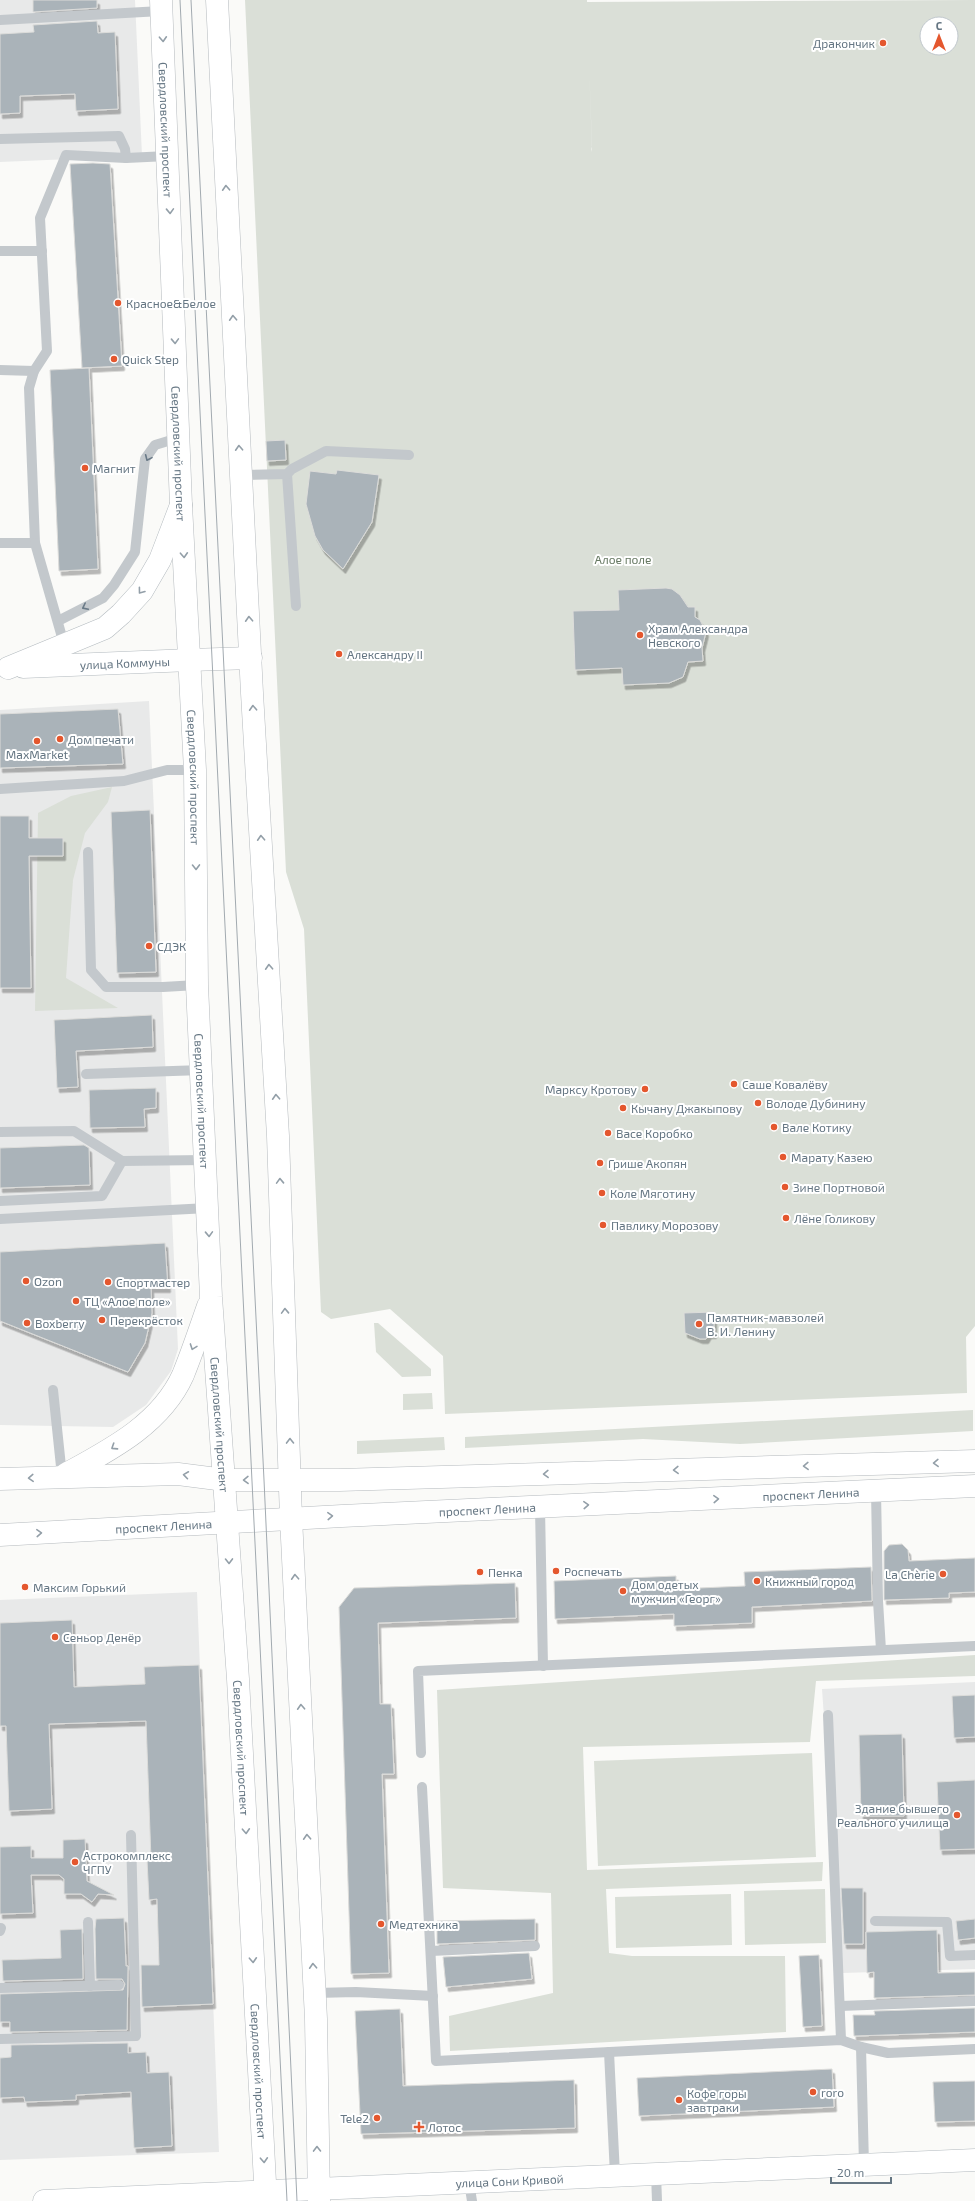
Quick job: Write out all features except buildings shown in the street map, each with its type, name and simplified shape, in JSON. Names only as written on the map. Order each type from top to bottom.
[{"type":"main road","points":[[217,0],[241,475],[278,1136],[291,1480],[291,1518],[314,1993],[318,2195]]},
{"type":"main road","name":"Свердловский проспект","points":[[161,6],[178,438],[195,770],[197,985],[211,1298],[218,1415],[225,1480],[238,1679],[266,2196]]},
{"type":"main road","points":[[4,668],[105,628],[142,591],[160,560],[181,505]]},
{"type":"main road","name":"улица Коммуны","points":[[4,668],[251,658]]},
{"type":"main road","points":[[62,1476],[113,1448],[142,1427],[168,1400],[182,1376],[211,1298]]},
{"type":"main road","points":[[0,1479],[62,1476],[178,1474],[225,1480],[291,1480],[975,1461]]},
{"type":"main road","name":"проспект Ленина","points":[[0,1535],[291,1518],[540,1508],[975,1486]]},
{"type":"main road","name":"улица Сони Кривой","points":[[44,2201],[470,2191],[615,2175],[975,2160]]},
{"type":"lane","points":[[0,20],[161,6]]},
{"type":"lane","points":[[0,139],[119,136],[125,149],[126,158]]},
{"type":"lane","points":[[64,644],[35,543],[29,388],[34,371],[47,351],[40,218],[66,155],[126,158],[168,156]]},
{"type":"lane","points":[[0,251],[42,251]]},
{"type":"lane","points":[[0,370],[34,371]]},
{"type":"lane","points":[[58,621],[103,598],[114,586],[135,552],[145,459],[155,445],[178,438]]},
{"type":"lane","points":[[241,475],[287,474],[326,451],[409,455]]},
{"type":"lane","points":[[287,474],[296,606]]},
{"type":"lane","points":[[0,543],[35,543]]},
{"type":"lane","points":[[0,789],[124,781],[167,770],[195,770]]},
{"type":"lane","points":[[88,852],[91,970],[106,987],[163,987],[197,985]]},
{"type":"lane","points":[[86,1074],[202,1070]]},
{"type":"lane","points":[[0,1132],[74,1131],[122,1161],[206,1160]]},
{"type":"lane","points":[[0,1201],[102,1196],[122,1161]]},
{"type":"lane","points":[[0,1219],[208,1208]]},
{"type":"lane","points":[[53,1390],[62,1476]]},
{"type":"lane","points":[[876,1492],[878,1601],[881,1650]]},
{"type":"lane","points":[[540,1508],[543,1666]]},
{"type":"lane","points":[[421,1753],[418,1672],[975,1646]]},
{"type":"lane","points":[[828,1715],[841,2040]]},
{"type":"lane","points":[[422,1787],[436,2061],[841,2040],[861,2048],[888,2054],[975,2049]]},
{"type":"lane","points":[[0,2039],[136,2036],[131,1835]]},
{"type":"lane","points":[[875,1921],[947,1922],[950,1956],[975,1955]]},
{"type":"lane","points":[[88,1922],[90,1986]]},
{"type":"lane","points":[[431,1951],[535,1946]]},
{"type":"lane","points":[[0,1988],[119,1985]]},
{"type":"lane","points":[[314,1993],[356,1992],[433,1996]]},
{"type":"lane","points":[[840,2006],[975,2001]]},
{"type":"lane","points":[[861,2048],[864,2165]]},
{"type":"lane","points":[[609,2052],[615,2175]]},
{"type":"lane","points":[[656,2174],[657,2201]]},
{"type":"shaded area","points":[[0,0],[135,0],[142,156],[0,162]]},
{"type":"shaded area","points":[[149,701],[178,1349],[171,1371],[146,1405],[113,1427],[0,1425],[0,710]]},
{"type":"shaded area","points":[[197,1592],[219,2152],[0,2160],[0,1600]]},
{"type":"shaded area","points":[[975,1682],[975,1969],[842,1973],[822,1689]]},
{"type":"green space","name":"Алое поле","points":[[245,0],[587,0],[587,2],[975,0],[975,1326],[966,1337],[967,1393],[445,1414],[443,1356],[390,1309],[331,1319],[321,1312],[304,929],[286,872]]},
{"type":"green space","points":[[112,787],[108,802],[85,833],[73,880],[66,978],[118,1008],[35,1011],[38,813],[71,796]]},
{"type":"green space","points":[[374,1323],[378,1323],[431,1369],[431,1376],[402,1377],[376,1352]]},
{"type":"green space","points":[[432,1393],[433,1409],[403,1410],[403,1394]]},
{"type":"green space","points":[[973,1410],[973,1431],[740,1444],[643,1439],[465,1448],[465,1437]]},
{"type":"green space","points":[[444,1437],[445,1450],[357,1454],[357,1441]]},
{"type":"green space","points":[[975,1655],[975,1676],[816,1681],[810,1742],[583,1747],[587,1870],[823,1862],[822,1881],[606,1889],[609,1953],[632,1956],[785,1956],[786,2032],[450,2051],[449,2016],[553,1993],[551,1893],[443,1888],[437,1690]]},
{"type":"green space","points":[[812,1753],[816,1857],[598,1866],[594,1761]]},
{"type":"green space","points":[[825,1889],[826,1943],[745,1945],[744,1891]]},
{"type":"green space","points":[[731,1894],[732,1945],[616,1948],[615,1897]]},
{"type":"tram line","points":[[180,0],[287,2201]]},
{"type":"tram line","points":[[191,0],[264,1480],[297,2201]]},
{"type":"place","name":"Дракончик","points":[[883,43]]},
{"type":"place","name":"Красное&Белое","points":[[118,303]]},
{"type":"place","name":"Quick Step","points":[[114,359]]},
{"type":"place","name":"Магнит","points":[[85,468]]},
{"type":"place","name":"Храм Александра Невского","points":[[640,635]]},
{"type":"place","name":"Александру II","points":[[339,654]]},
{"type":"place","name":"Дом печати","points":[[60,739]]},
{"type":"place","name":"MaxMarket","points":[[37,741]]},
{"type":"place","name":"СДЭК","points":[[149,946]]},
{"type":"place","name":"Саше Ковалёву","points":[[734,1084]]},
{"type":"place","name":"Марксу Кротову","points":[[645,1089]]},
{"type":"place","name":"Володе Дубинину","points":[[758,1103]]},
{"type":"place","name":"Кычану Джакыпову","points":[[623,1108]]},
{"type":"place","name":"Вале Котику","points":[[774,1127]]},
{"type":"place","name":"Васе Коробко","points":[[608,1133]]},
{"type":"place","name":"Марату Казею","points":[[783,1157]]},
{"type":"place","name":"Грише Акопян","points":[[600,1163]]},
{"type":"place","name":"Зине Портновой","points":[[785,1187]]},
{"type":"place","name":"Коле Мяготину","points":[[602,1193]]},
{"type":"place","name":"Лёне Голикову","points":[[786,1218]]},
{"type":"place","name":"Павлику Морозову","points":[[603,1225]]},
{"type":"place","name":"Ozon","points":[[26,1281]]},
{"type":"place","name":"Спортмастер","points":[[108,1282]]},
{"type":"place","name":"ТЦ «Алое поле»","points":[[76,1301]]},
{"type":"place","name":"Перекрёсток","points":[[102,1320]]},
{"type":"place","name":"Boxberry","points":[[27,1323]]},
{"type":"place","name":"Памятник-мавзолей В. И. Ленину","points":[[699,1324]]},
{"type":"place","name":"Роспечать","points":[[556,1571]]},
{"type":"place","name":"Пенка","points":[[480,1572]]},
{"type":"place","name":"La Chèrie","points":[[943,1574]]},
{"type":"place","name":"Книжный город","points":[[757,1581]]},
{"type":"place","name":"Максим Горький","points":[[25,1587]]},
{"type":"place","name":"Дом одетых мужчин «Георг»","points":[[623,1591]]},
{"type":"place","name":"Сеньор Денёр","points":[[55,1637]]},
{"type":"place","name":"Здание бывшего Реального училища","points":[[957,1815]]},
{"type":"place","name":"Астрокомплекс ЧГПУ","points":[[75,1862]]},
{"type":"place","name":"Медтехника","points":[[381,1924]]},
{"type":"place","name":"roro","points":[[813,2092]]},
{"type":"place","name":"Кофе горы завтраки","points":[[679,2100]]},
{"type":"place","name":"Tele2","points":[[377,2118]]},
{"type":"place","name":"Лотос","points":[[419,2127]]}]
